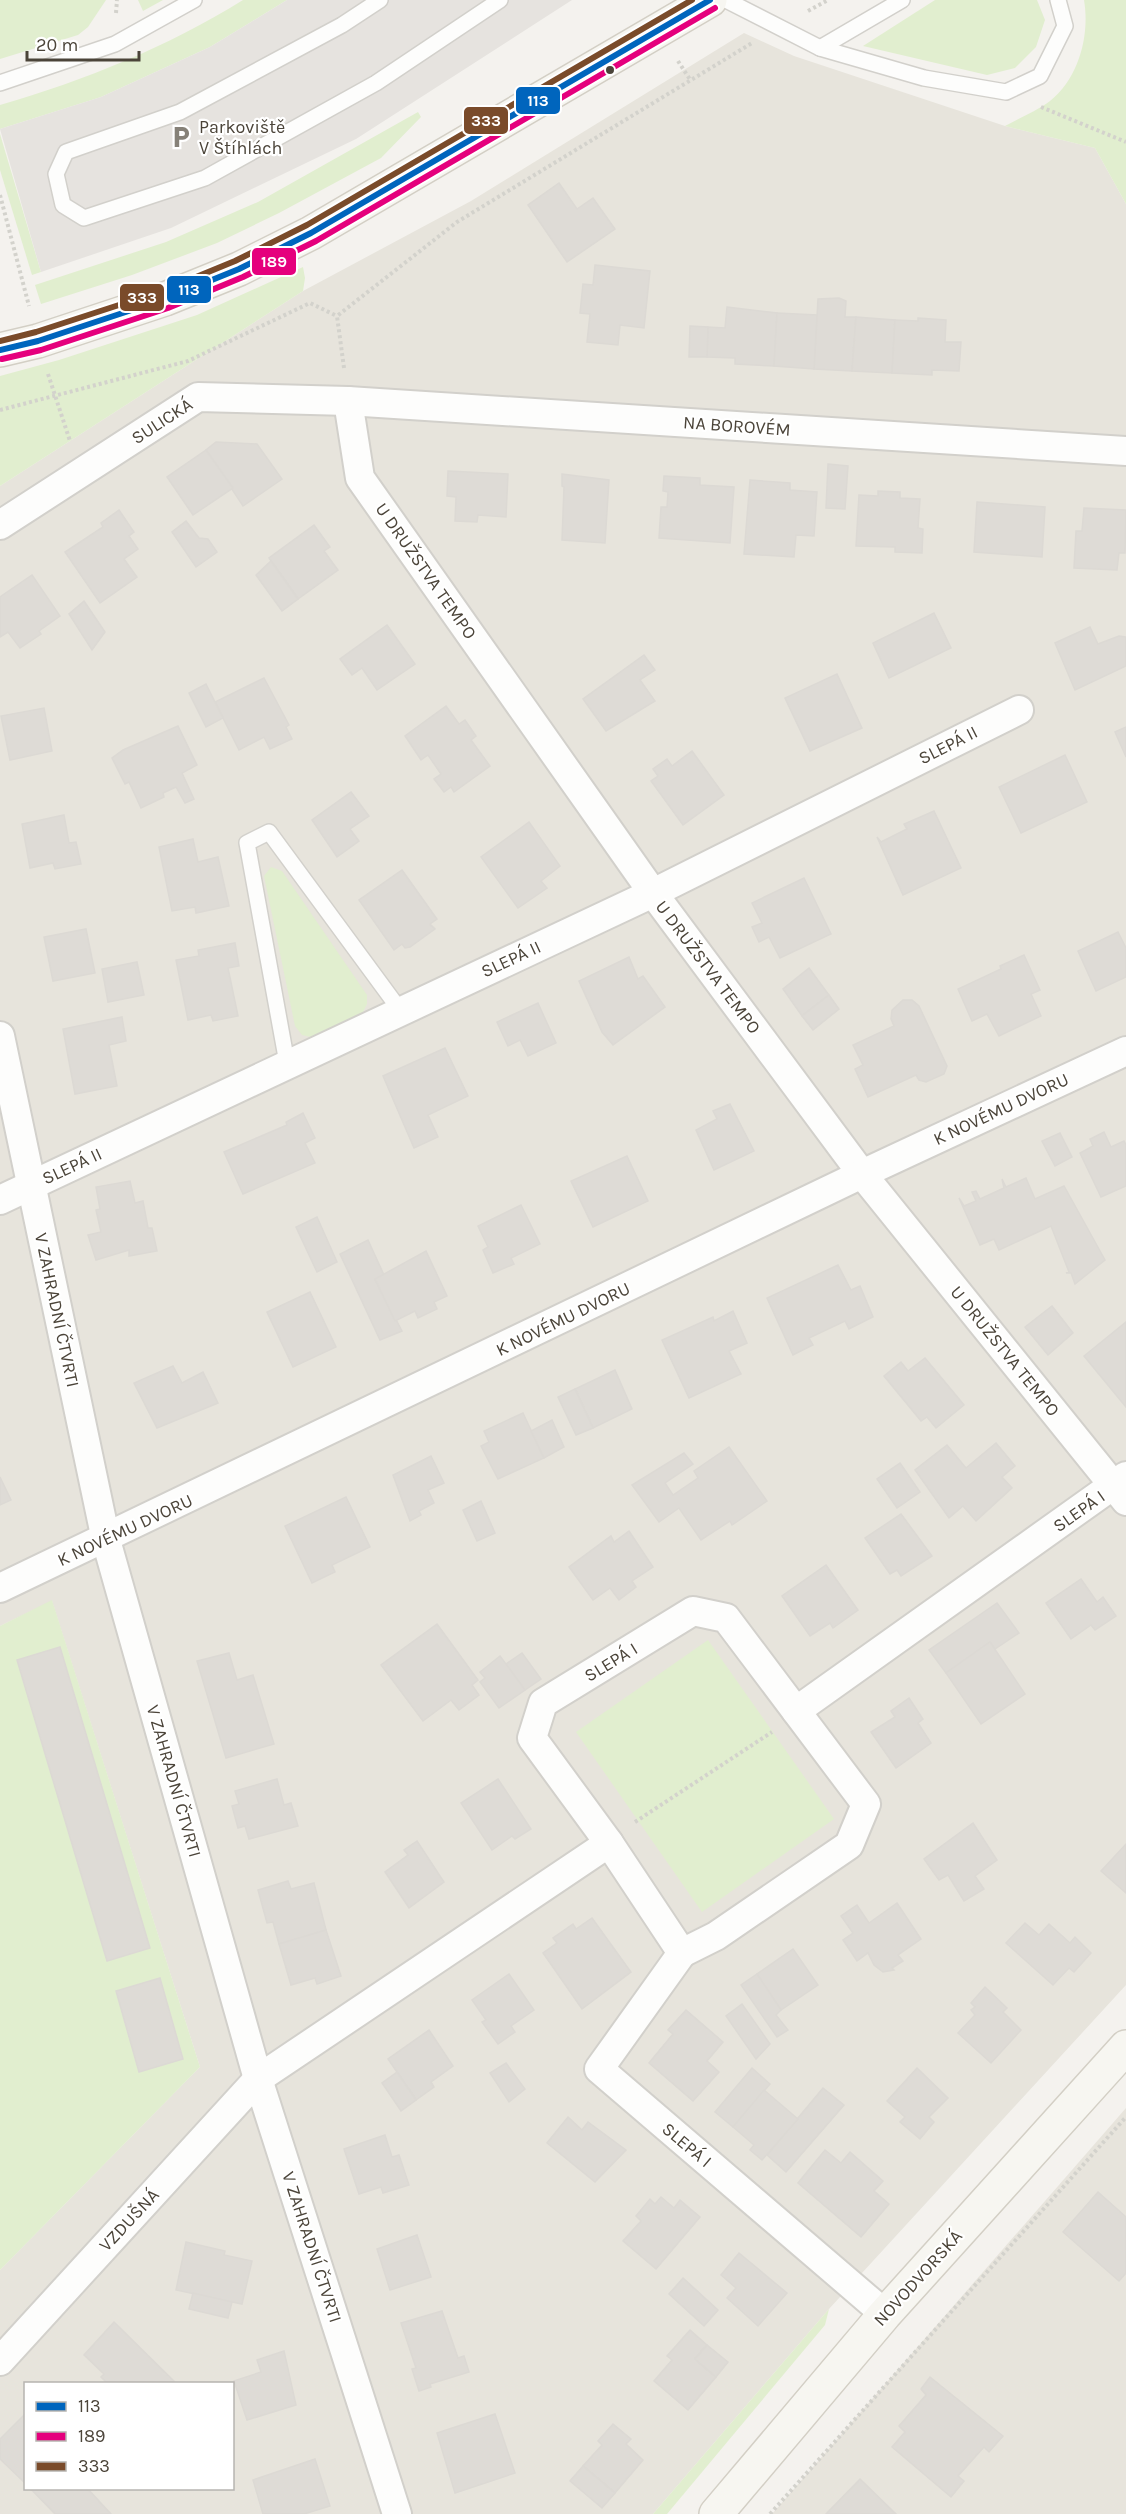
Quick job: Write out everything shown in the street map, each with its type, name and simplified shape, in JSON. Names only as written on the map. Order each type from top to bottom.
[{"type":"street","points":[[3,345],[165,299],[239,269],[311,234],[710,0]]},
{"type":"street","name":"SULICKÁ","points":[[0,525],[198,397],[348,401]]},
{"type":"street","name":"NA BOROVÉM","points":[[348,401],[1126,451]]},
{"type":"street","name":"U DRUŽSTVA TEMPO","points":[[348,401],[360,478],[652,893],[862,1174],[1122,1488]]},
{"type":"street","name":"SLEPÁ II","points":[[0,1200],[652,893],[1019,710]]},
{"type":"street","name":"V ZAHRADNÍ ČTVRTI","points":[[0,1036],[106,1540],[258,2079],[397,2514]]},
{"type":"street","name":"K NOVÉMU DVORU","points":[[0,1588],[106,1540],[862,1174],[1126,1051]]},
{"type":"street","name":"SLEPÁ I","points":[[796,1711],[1122,1488]]},
{"type":"street","name":"SLEPÁ I","points":[[682,1953],[609,1843],[532,1738],[543,1703],[693,1611],[726,1617],[866,1804],[849,1845],[716,1936],[682,1953],[598,2070],[885,2314]]},
{"type":"street","points":[[258,2079],[609,1843]]},
{"type":"street","name":"NOVODVORSKÁ","points":[[716,2514],[885,2314],[1126,2047]]},
{"type":"street","name":"VZDUŠNÁ","points":[[0,2361],[258,2079]]},
{"type":"lane","points":[[0,83],[115,44],[194,0]]},
{"type":"lane","points":[[380,0],[342,25],[180,112],[66,152],[56,174],[63,205],[84,218],[205,178],[376,83],[500,0]]},
{"type":"lane","points":[[726,0],[820,48],[924,78],[1006,92],[1040,76],[1065,26],[1058,0]]},
{"type":"lane","points":[[820,48],[902,0]]},
{"type":"lane","points":[[287,1063],[247,843],[269,832],[400,1010]]},
{"type":"path","points":[[337,316],[457,222],[777,28],[828,0]]},
{"type":"path","points":[[1006,92],[1126,142]]},
{"type":"path","points":[[0,410],[188,361],[310,303],[337,316]]},
{"type":"path","points":[[337,316],[348,401]]},
{"type":"path","points":[[609,1843],[637,1821],[772,1732],[796,1711]]},
{"type":"path","points":[[770,2514],[1126,2117]]},
{"type":"shaded area","name":"Parkoviště V Štíhlách","points":[[287,0],[572,0],[356,139],[171,228],[41,272],[0,129],[101,97],[210,47]]},
{"type":"shaded area","points":[[744,33],[794,56],[1005,126],[1095,148],[1126,204],[1126,1985],[829,2309],[653,2514],[0,2514],[0,2270],[200,2067],[52,1601],[0,1626],[0,486],[303,291],[471,201]]},
{"type":"shaded area","points":[[1126,2108],[1126,2514],[772,2514]]},
{"type":"green space","points":[[0,0],[106,0],[88,27],[78,35],[0,59]]},
{"type":"green space","points":[[138,0],[163,0],[143,11]]},
{"type":"green space","points":[[243,0],[287,0],[210,47],[101,97],[0,129],[0,105],[64,85],[125,61],[185,33]]},
{"type":"green space","points":[[935,0],[1037,0],[1045,20],[1036,47],[1015,68],[987,75],[863,46]]},
{"type":"green space","points":[[1084,0],[1126,0],[1126,204],[1095,148],[1005,126],[1050,101],[1068,80],[1075,68],[1084,41]]},
{"type":"green space","points":[[418,112],[421,117],[381,158],[279,213],[217,243],[132,275],[41,304],[35,285],[166,242],[258,202]]},
{"type":"green space","points":[[0,134],[41,272],[32,275],[0,170]]},
{"type":"green space","points":[[303,267],[305,278],[303,291],[0,486],[0,376],[59,360],[197,315]]},
{"type":"green space","points":[[271,867],[282,871],[367,995],[367,1004],[361,1016],[315,1038],[302,1035],[295,1026],[264,876]]},
{"type":"green space","points":[[52,1600],[200,2067],[0,2270],[0,1626]]},
{"type":"green space","points":[[708,1640],[834,1819],[702,1912],[576,1732]]},
{"type":"green space","points":[[829,2309],[825,2325],[667,2514],[653,2514]]},
{"type":"building","points":[[559,183],[577,209],[593,198],[615,229],[567,262],[528,205]]},
{"type":"building","points":[[595,265],[650,271],[644,328],[620,325],[618,345],[587,342],[590,314],[580,313],[583,284],[593,285]]},
{"type":"building","points":[[839,298],[846,301],[845,317],[856,317],[852,371],[814,369],[818,299]]},
{"type":"building","points":[[727,307],[777,313],[774,366],[735,364],[735,358],[707,357],[708,327],[725,328]]},
{"type":"building","points":[[777,313],[817,315],[814,369],[774,366]]},
{"type":"building","points":[[856,317],[895,320],[892,373],[852,371]]},
{"type":"building","points":[[918,318],[946,320],[945,342],[961,342],[959,371],[932,370],[932,375],[892,373],[895,320],[918,321]]},
{"type":"building","points":[[690,326],[708,327],[707,357],[689,357]]},
{"type":"building","points":[[216,442],[257,444],[282,479],[243,506],[206,450]]},
{"type":"building","points":[[206,450],[233,488],[193,515],[167,477]]},
{"type":"building","points":[[828,464],[848,466],[845,509],[826,508]]},
{"type":"building","points":[[448,471],[508,474],[506,517],[478,515],[477,522],[455,521],[456,497],[447,496]]},
{"type":"building","points":[[562,474],[609,480],[605,543],[562,540],[564,487],[562,486]]},
{"type":"building","points":[[664,476],[700,478],[700,485],[734,487],[730,543],[659,538],[661,507],[667,507],[668,492],[663,491]]},
{"type":"building","points":[[750,480],[790,483],[790,490],[817,492],[814,536],[796,535],[794,557],[744,554]]},
{"type":"building","points":[[878,491],[900,492],[900,498],[920,499],[918,528],[923,529],[922,553],[895,552],[895,547],[856,546],[859,495],[878,496]]},
{"type":"building","points":[[977,502],[1045,507],[1042,557],[974,552]]},
{"type":"building","points":[[1084,508],[1126,510],[1125,553],[1119,553],[1117,570],[1074,568],[1076,531],[1082,531]]},
{"type":"building","points":[[119,510],[134,532],[129,536],[138,549],[124,559],[137,577],[100,603],[65,552],[103,527],[101,523]]},
{"type":"building","points":[[186,521],[199,538],[208,539],[217,552],[196,567],[172,532]]},
{"type":"building","points":[[314,525],[330,547],[324,551],[338,570],[298,599],[269,558]]},
{"type":"building","points":[[271,561],[298,599],[282,611],[256,575]]},
{"type":"building","points":[[32,575],[60,616],[39,631],[41,634],[20,648],[8,632],[0,637],[0,597]]},
{"type":"building","points":[[84,601],[105,632],[92,650],[69,614]]},
{"type":"building","points":[[934,613],[951,648],[889,678],[873,643]]},
{"type":"building","points":[[387,625],[415,664],[377,690],[362,668],[352,675],[340,659]]},
{"type":"building","points":[[1090,627],[1098,644],[1119,636],[1126,637],[1126,666],[1075,690],[1055,643]]},
{"type":"building","points":[[644,655],[655,670],[640,680],[655,701],[606,731],[583,699]]},
{"type":"building","points":[[837,674],[862,728],[810,751],[785,698]]},
{"type":"building","points":[[264,678],[289,725],[286,727],[292,739],[270,749],[264,737],[239,750],[215,702]]},
{"type":"building","points":[[206,684],[223,718],[206,727],[189,693]]},
{"type":"building","points":[[446,706],[459,724],[465,720],[476,736],[471,740],[490,766],[454,792],[451,787],[444,792],[434,779],[441,774],[428,755],[421,760],[405,736]]},
{"type":"building","points":[[44,708],[52,751],[10,760],[1,716]]},
{"type":"building","points":[[178,726],[197,765],[182,773],[194,799],[185,803],[176,787],[163,793],[164,797],[141,808],[129,782],[125,784],[112,758],[123,750]]},
{"type":"building","points":[[1126,727],[1126,757],[1115,732]]},
{"type":"building","points":[[692,751],[724,795],[683,825],[651,781],[658,776],[653,769],[667,759],[672,766]]},
{"type":"building","points":[[1065,755],[1087,802],[1021,833],[999,787]]},
{"type":"building","points":[[351,792],[369,816],[350,829],[359,841],[337,857],[312,820]]},
{"type":"building","points":[[934,811],[961,868],[903,895],[877,837],[881,842],[907,829],[904,824]]},
{"type":"building","points":[[64,815],[69,843],[76,842],[81,864],[55,869],[53,863],[30,868],[22,824]]},
{"type":"building","points":[[529,822],[560,866],[541,881],[547,888],[518,908],[481,857]]},
{"type":"building","points":[[193,839],[198,862],[218,857],[229,906],[196,913],[195,907],[172,911],[159,847]]},
{"type":"building","points":[[402,870],[437,919],[430,924],[435,929],[410,947],[405,948],[402,944],[394,950],[359,900]]},
{"type":"building","points":[[804,878],[831,934],[780,958],[769,937],[759,942],[752,927],[762,923],[752,903]]},
{"type":"building","points":[[86,929],[95,973],[53,981],[44,937]]},
{"type":"building","points":[[1118,932],[1126,948],[1126,977],[1096,991],[1078,951]]},
{"type":"building","points":[[235,943],[239,966],[228,968],[238,1016],[213,1021],[211,1015],[188,1020],[176,960],[199,956],[198,950]]},
{"type":"building","points":[[1024,955],[1040,990],[1031,994],[1041,1016],[999,1036],[987,1014],[972,1021],[958,989],[1001,969],[1000,966]]},
{"type":"building","points":[[629,957],[638,979],[643,976],[665,1007],[613,1045],[602,1032],[579,981]]},
{"type":"building","points":[[137,962],[144,995],[108,1002],[102,969]]},
{"type":"building","points":[[809,968],[829,995],[802,1016],[783,989]]},
{"type":"building","points":[[829,995],[839,1009],[813,1030],[802,1016]]},
{"type":"building","points":[[903,1000],[912,1000],[919,1006],[947,1066],[944,1074],[926,1082],[919,1080],[916,1075],[868,1097],[855,1069],[863,1065],[853,1045],[894,1026],[891,1019],[892,1010]]},
{"type":"building","points":[[538,1003],[556,1043],[528,1056],[520,1040],[508,1046],[497,1022]]},
{"type":"building","points":[[122,1017],[126,1041],[109,1045],[117,1086],[75,1094],[63,1029]]},
{"type":"building","points":[[445,1048],[468,1096],[428,1115],[438,1137],[414,1148],[383,1076]]},
{"type":"building","points":[[730,1104],[754,1151],[714,1170],[696,1130],[717,1119],[713,1111]]},
{"type":"building","points":[[303,1113],[315,1138],[305,1143],[315,1163],[243,1194],[224,1152],[287,1125],[286,1122]]},
{"type":"building","points":[[1104,1132],[1111,1147],[1124,1141],[1126,1145],[1126,1186],[1101,1197],[1080,1153],[1093,1146],[1090,1139]]},
{"type":"building","points":[[1060,1133],[1072,1157],[1055,1166],[1042,1141]]},
{"type":"building","points":[[627,1156],[648,1201],[593,1227],[571,1181]]},
{"type":"building","points":[[1026,1178],[1035,1199],[1064,1186],[1105,1260],[1075,1284],[1071,1273],[1066,1273],[1069,1272],[1051,1226],[999,1250],[994,1239],[980,1245],[959,1198],[964,1206],[976,1201],[972,1192],[976,1191],[980,1199],[1004,1188],[1002,1179],[1006,1187]]},
{"type":"building","points":[[130,1181],[135,1203],[143,1201],[148,1228],[152,1228],[157,1251],[129,1256],[129,1250],[96,1260],[88,1235],[101,1232],[96,1210],[100,1209],[96,1187]]},
{"type":"building","points":[[521,1205],[540,1244],[511,1258],[514,1264],[493,1273],[483,1250],[488,1247],[478,1226]]},
{"type":"building","points":[[317,1217],[337,1262],[317,1272],[296,1227]]},
{"type":"building","points":[[368,1240],[384,1275],[375,1279],[402,1331],[380,1340],[340,1254]]},
{"type":"building","points":[[426,1251],[447,1296],[434,1302],[437,1309],[418,1318],[415,1311],[395,1321],[375,1279]]},
{"type":"building","points":[[838,1265],[851,1290],[860,1286],[873,1317],[849,1329],[845,1321],[809,1338],[813,1345],[793,1355],[767,1298]]},
{"type":"building","points":[[310,1292],[336,1347],[293,1367],[267,1312]]},
{"type":"building","points":[[1052,1306],[1073,1333],[1048,1355],[1025,1327]]},
{"type":"building","points":[[733,1311],[747,1343],[729,1351],[741,1374],[689,1398],[662,1340],[713,1317],[714,1321]]},
{"type":"building","points":[[1126,1322],[1126,1407],[1084,1356]]},
{"type":"building","points":[[925,1358],[964,1405],[936,1428],[927,1417],[921,1421],[884,1376],[901,1362],[908,1371]]},
{"type":"building","points":[[173,1366],[182,1383],[203,1372],[218,1403],[157,1428],[134,1383]]},
{"type":"building","points":[[615,1370],[632,1409],[593,1428],[575,1389]]},
{"type":"building","points":[[575,1389],[593,1428],[576,1435],[558,1397]]},
{"type":"building","points":[[523,1413],[544,1458],[498,1479],[481,1446],[489,1442],[484,1431]]},
{"type":"building","points":[[552,1420],[564,1447],[544,1458],[531,1431]]},
{"type":"building","points":[[996,1443],[1015,1466],[1002,1477],[1012,1488],[976,1521],[963,1506],[949,1518],[915,1470],[947,1445],[966,1468]]},
{"type":"building","points":[[729,1447],[767,1501],[732,1525],[730,1521],[701,1540],[679,1508],[659,1522],[632,1485],[684,1453],[693,1464],[665,1483],[673,1495],[698,1478],[694,1471]]},
{"type":"building","points":[[431,1456],[444,1483],[428,1490],[434,1503],[419,1511],[421,1515],[410,1521],[393,1475]]},
{"type":"building","points":[[900,1463],[920,1492],[897,1508],[877,1479]]},
{"type":"building","points":[[0,1477],[11,1500],[0,1505]]},
{"type":"building","points":[[346,1497],[370,1547],[332,1565],[335,1572],[312,1583],[285,1526]]},
{"type":"building","points":[[481,1501],[495,1533],[477,1541],[463,1510]]},
{"type":"building","points":[[901,1514],[932,1556],[901,1576],[897,1570],[890,1574],[865,1538]]},
{"type":"building","points":[[629,1531],[653,1567],[632,1581],[636,1587],[619,1600],[610,1588],[593,1600],[569,1567],[611,1536],[614,1542]]},
{"type":"building","points":[[826,1565],[858,1610],[833,1628],[830,1623],[810,1636],[782,1596]]},
{"type":"building","points":[[1081,1579],[1097,1602],[1103,1597],[1116,1616],[1095,1630],[1091,1625],[1071,1639],[1046,1603]]},
{"type":"building","points":[[997,1603],[1019,1633],[995,1649],[990,1642],[946,1673],[929,1650]]},
{"type":"building","points":[[437,1624],[478,1680],[472,1685],[479,1695],[459,1710],[451,1700],[423,1721],[381,1665]]},
{"type":"building","points":[[990,1642],[1025,1694],[981,1724],[946,1673]]},
{"type":"building","points":[[60,1647],[150,1948],[107,1961],[17,1660]]},
{"type":"building","points":[[229,1653],[237,1680],[253,1675],[274,1744],[226,1758],[197,1661]]},
{"type":"building","points":[[522,1653],[541,1679],[525,1690],[506,1664]]},
{"type":"building","points":[[500,1656],[525,1690],[499,1708],[480,1682],[485,1678],[480,1672]]},
{"type":"building","points":[[909,1698],[923,1719],[918,1723],[931,1743],[896,1768],[871,1732],[895,1717],[891,1711]]},
{"type":"building","points":[[277,1779],[284,1805],[291,1803],[298,1826],[249,1839],[245,1826],[238,1828],[232,1806],[239,1804],[235,1791]]},
{"type":"building","points":[[498,1779],[531,1829],[515,1839],[512,1836],[492,1850],[461,1803]]},
{"type":"building","points":[[973,1823],[997,1860],[975,1876],[984,1889],[964,1901],[948,1875],[939,1880],[924,1859]]},
{"type":"building","points":[[417,1841],[444,1882],[409,1908],[385,1872],[408,1855],[404,1850]]},
{"type":"building","points":[[1126,1844],[1126,1893],[1101,1871]]},
{"type":"building","points":[[288,1881],[291,1889],[314,1883],[326,1930],[279,1944],[273,1922],[267,1923],[258,1890]]},
{"type":"building","points":[[897,1903],[921,1939],[898,1955],[903,1961],[892,1968],[894,1970],[883,1972],[874,1965],[868,1953],[857,1961],[843,1940],[853,1933],[841,1916],[857,1905],[869,1923]]},
{"type":"building","points":[[592,1918],[631,1972],[582,2009],[543,1953],[557,1943],[553,1938],[573,1924],[576,1929]]},
{"type":"building","points":[[1025,1923],[1039,1935],[1049,1924],[1070,1943],[1075,1937],[1091,1953],[1074,1972],[1069,1968],[1053,1985],[1006,1943]]},
{"type":"building","points":[[326,1930],[341,1976],[317,1984],[315,1978],[291,1985],[279,1944]]},
{"type":"building","points":[[793,1949],[818,1985],[781,2010],[757,1974]]},
{"type":"building","points":[[509,1974],[534,2010],[511,2026],[515,2032],[498,2044],[482,2022],[486,2020],[472,2000]]},
{"type":"building","points":[[757,1974],[781,2010],[776,2015],[788,2030],[777,2037],[741,1985]]},
{"type":"building","points":[[160,1978],[183,2059],[139,2072],[116,1991]]},
{"type":"building","points":[[985,1987],[1007,2008],[1003,2012],[1021,2030],[991,2063],[958,2033],[975,2015],[971,2010],[975,2007],[971,2003]]},
{"type":"building","points":[[742,2004],[770,2044],[756,2059],[726,2016]]},
{"type":"building","points":[[686,2010],[723,2042],[707,2061],[719,2072],[693,2101],[649,2063],[673,2034],[668,2030]]},
{"type":"building","points":[[429,2030],[453,2066],[431,2082],[434,2087],[416,2100],[388,2059]]},
{"type":"building","points":[[506,2063],[525,2089],[509,2102],[490,2073]]},
{"type":"building","points":[[752,2068],[770,2084],[733,2127],[715,2112]]},
{"type":"building","points":[[917,2068],[948,2098],[929,2117],[934,2122],[920,2139],[900,2122],[905,2117],[887,2101]]},
{"type":"building","points":[[397,2072],[416,2100],[401,2111],[382,2083]]},
{"type":"building","points":[[823,2088],[844,2105],[786,2172],[767,2155]]},
{"type":"building","points":[[764,2090],[798,2119],[762,2160],[750,2150],[754,2145],[733,2127]]},
{"type":"building","points":[[568,2117],[582,2130],[588,2122],[626,2150],[595,2182],[547,2143]]},
{"type":"building","points":[[385,2135],[392,2157],[399,2155],[409,2185],[383,2193],[381,2187],[359,2194],[344,2149]]},
{"type":"building","points":[[825,2150],[841,2163],[850,2152],[883,2181],[874,2191],[889,2204],[861,2237],[798,2183]]},
{"type":"building","points":[[1098,2192],[1126,2217],[1126,2273],[1119,2281],[1063,2232]]},
{"type":"building","points":[[661,2197],[674,2208],[680,2200],[700,2217],[656,2269],[623,2241],[641,2221],[636,2216],[650,2199],[655,2204]]},
{"type":"building","points":[[417,2235],[431,2277],[390,2290],[377,2249]]},
{"type":"building","points":[[186,2242],[225,2251],[224,2255],[252,2261],[242,2304],[176,2290]]},
{"type":"building","points":[[739,2253],[787,2293],[758,2326],[727,2298],[736,2288],[721,2275]]},
{"type":"building","points":[[683,2278],[718,2310],[704,2326],[669,2294]]},
{"type":"building","points":[[193,2293],[232,2302],[228,2318],[189,2309]]},
{"type":"building","points":[[442,2311],[458,2358],[464,2356],[469,2372],[430,2384],[431,2387],[419,2391],[412,2369],[416,2368],[401,2323]]},
{"type":"building","points":[[114,2322],[174,2381],[106,2382],[101,2377],[104,2374],[84,2355]]},
{"type":"building","points":[[690,2330],[707,2345],[695,2359],[716,2377],[688,2410],[654,2381],[672,2360],[667,2356]]},
{"type":"building","points":[[707,2345],[728,2362],[716,2377],[695,2359]]},
{"type":"building","points":[[284,2351],[296,2405],[247,2420],[234,2381],[261,2372],[257,2360]]},
{"type":"building","points":[[930,2377],[1003,2436],[989,2452],[984,2447],[958,2476],[964,2481],[951,2497],[892,2447],[905,2432],[899,2426],[926,2395],[921,2389]]},
{"type":"building","points":[[495,2414],[515,2473],[455,2493],[437,2433]]},
{"type":"building","points":[[24,2415],[24,2482],[0,2459],[0,2439]]},
{"type":"building","points":[[613,2424],[631,2439],[626,2444],[643,2460],[615,2493],[583,2466],[602,2445],[598,2441]]},
{"type":"building","points":[[315,2459],[330,2506],[304,2514],[263,2514],[253,2480]]},
{"type":"building","points":[[583,2466],[615,2493],[602,2508],[570,2481]]},
{"type":"building","points":[[860,2479],[896,2514],[826,2514]]},
{"type":"building","points":[[32,2490],[89,2490],[111,2514],[55,2514]]},
{"type":"transit line","name":"333","points":[[0,341],[36,332],[162,291],[235,261],[307,225],[692,0]]},
{"type":"transit line","name":"113","points":[[0,350],[38,341],[165,299],[239,269],[311,233],[710,0]]},
{"type":"transit line","name":"189","points":[[2,359],[41,350],[168,308],[243,277],[316,241],[715,8]]},
{"type":"place","name":"Parkoviště V Štíhlách","points":[[181,137]]}]
